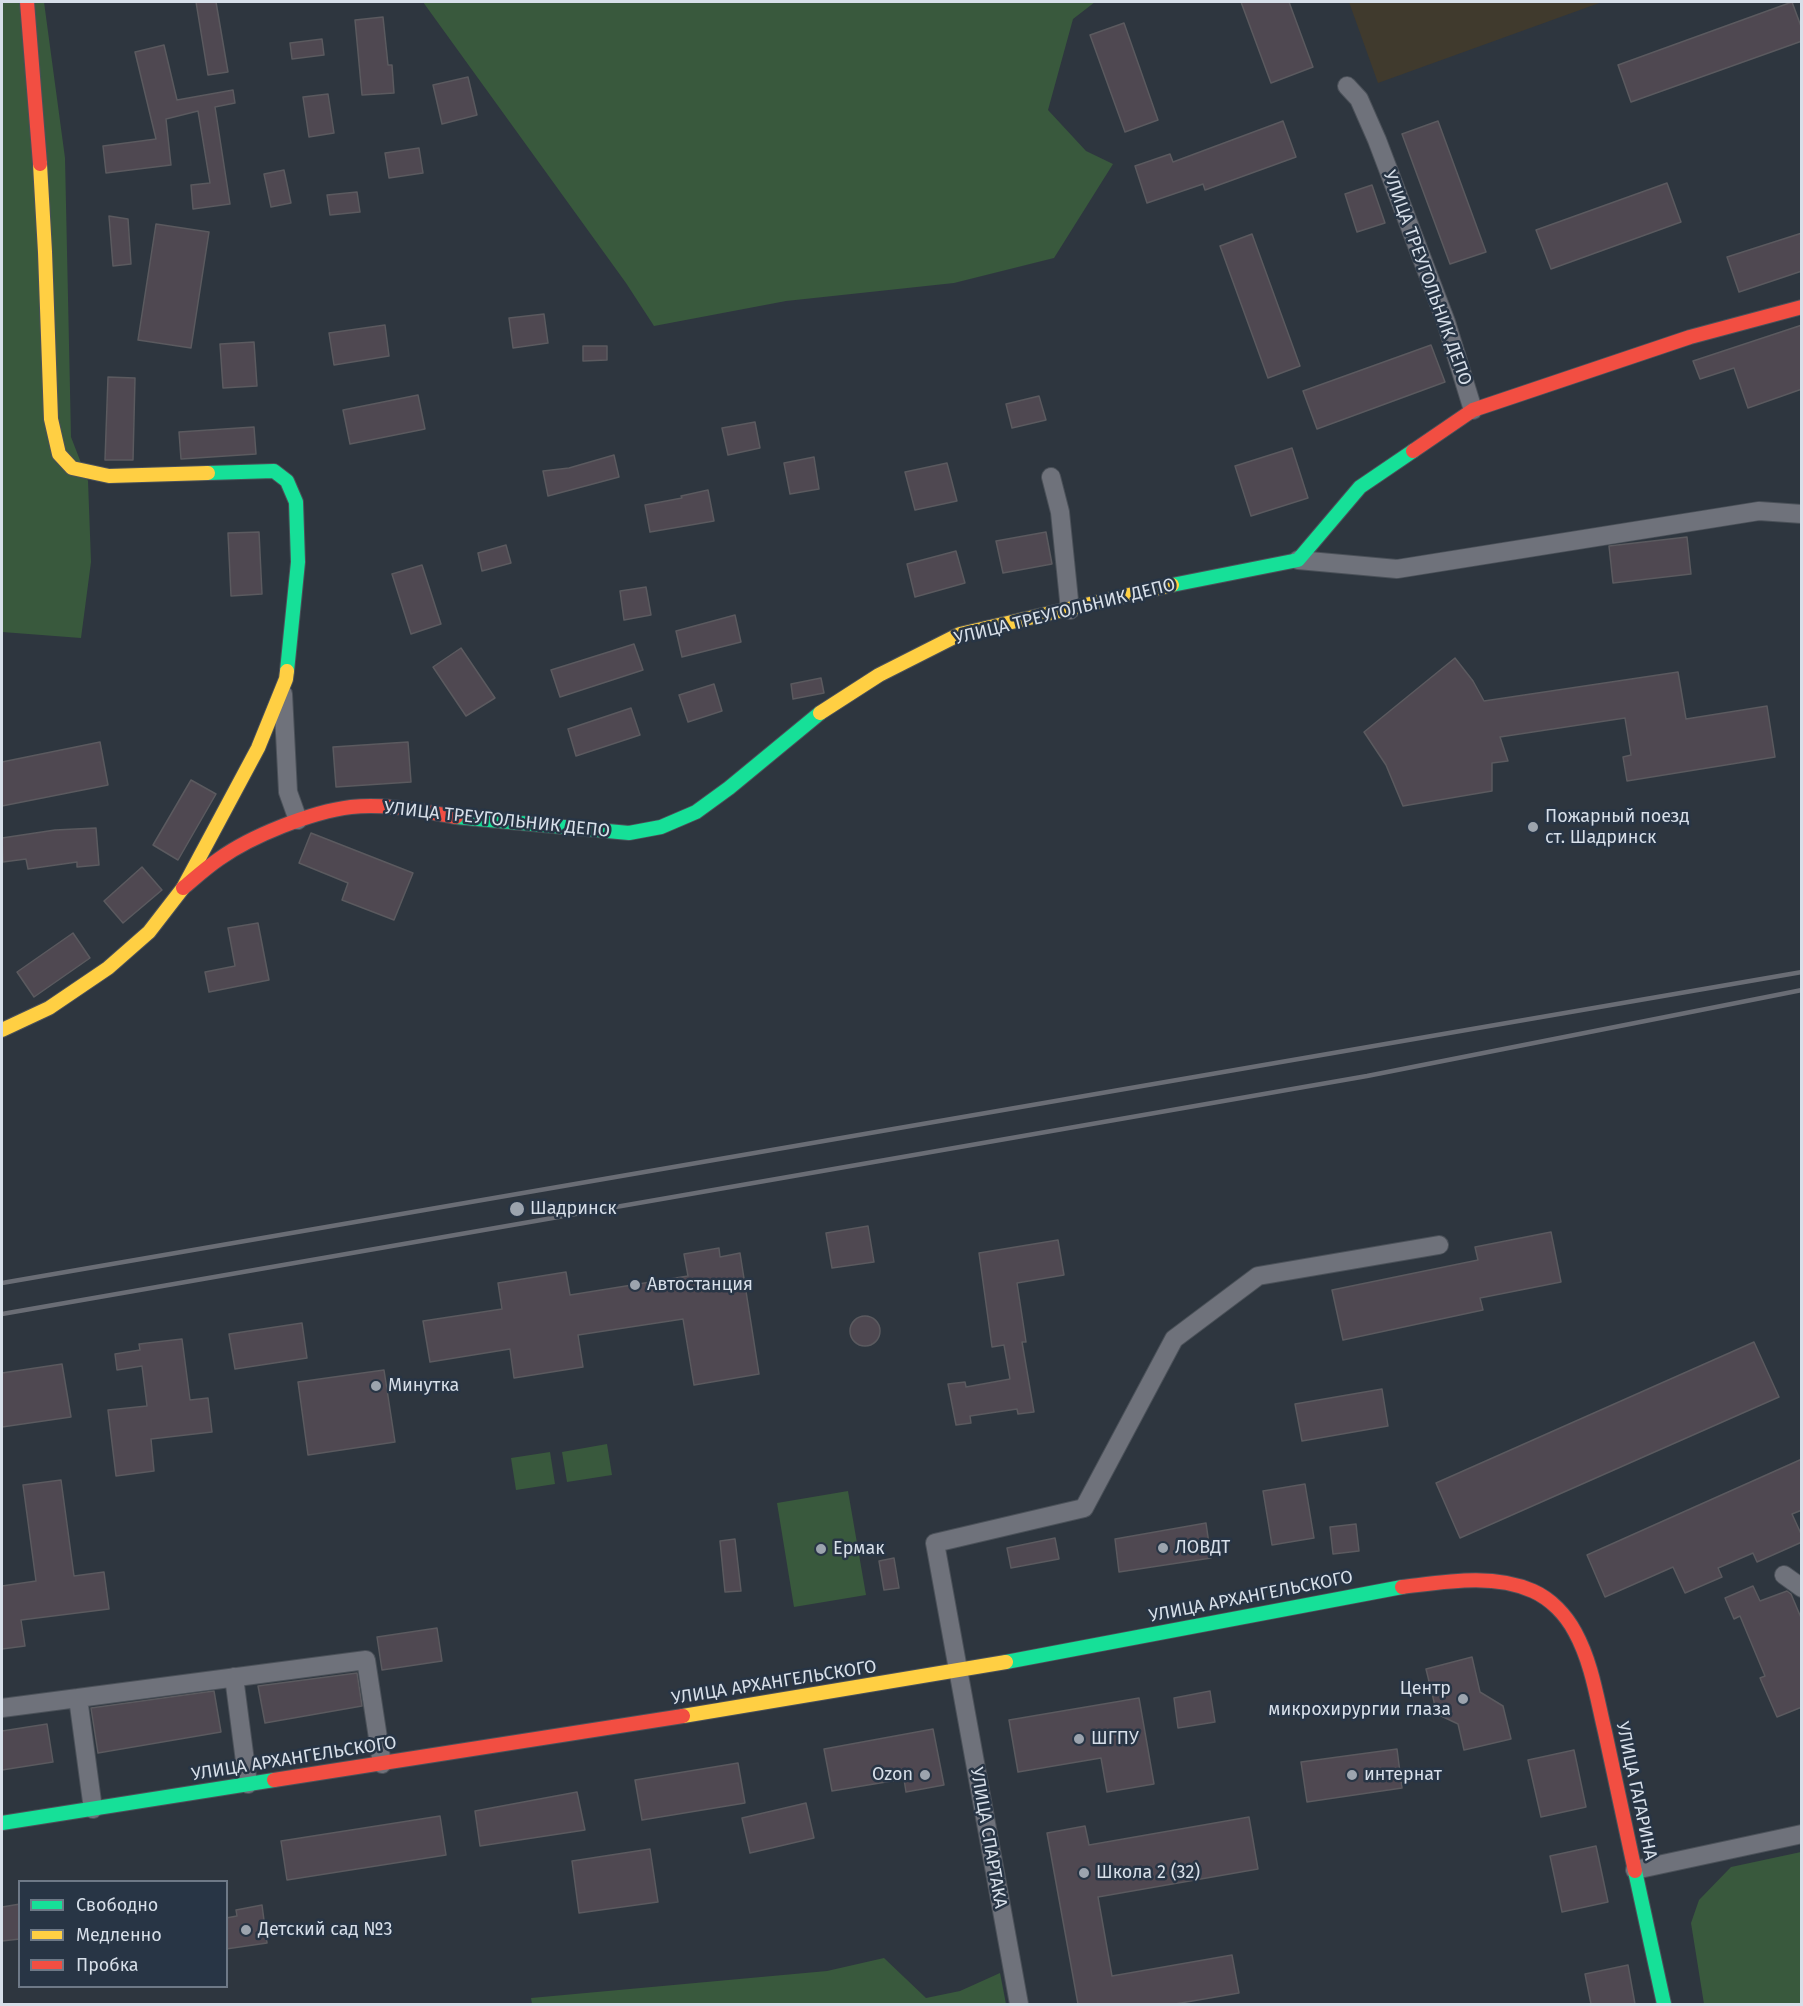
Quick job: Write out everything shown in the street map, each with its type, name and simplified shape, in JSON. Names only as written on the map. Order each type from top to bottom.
[{"type":"street","points":[[2,1030],[49,1008],[108,968],[149,932],[183,888],[258,748],[286,679],[298,562],[296,502],[287,481],[274,471],[109,476],[72,468],[59,454],[51,419],[36,106],[27,2]]},
{"type":"street","name":"УЛИЦА ТРЕУГОЛЬНИК ДЕПО","points":[[183,888],[220,858],[263,835],[318,813],[352,807],[394,807],[475,820],[629,833],[661,827],[696,812],[819,714],[879,675],[960,634],[1070,610],[1124,595],[1298,560],[1360,487],[1473,410],[1446,322],[1381,151],[1359,99],[1347,86]]},
{"type":"street","points":[[1473,410],[1690,337],[1802,307]]},
{"type":"street","points":[[1051,477],[1060,512],[1070,610]]},
{"type":"street","points":[[1298,560],[1396,569],[1759,511],[1802,514]]},
{"type":"street","points":[[283,686],[288,792],[298,820]]},
{"type":"street","name":"УЛИЦА СПАРТАКА","points":[[1019,2004],[934,1543],[1084,1508],[1174,1339],[1258,1276],[1439,1245]]},
{"type":"street","points":[[1784,1575],[1802,1588]]},
{"type":"street","name":"УЛИЦА АРХАНГЕЛЬСКОГО","points":[[2,1823],[799,1698],[958,1671],[1395,1588],[1460,1581],[1493,1581],[1520,1586],[1547,1598]]},
{"type":"street","name":"УЛИЦА ГАГАРИНА","points":[[1547,1598],[1570,1623],[1578,1636],[1589,1665],[1664,2004]]},
{"type":"street","points":[[2,1708],[366,1660],[382,1764]]},
{"type":"street","points":[[234,1677],[248,1784]]},
{"type":"street","points":[[78,1698],[93,1809]]},
{"type":"street","points":[[1635,1870],[1802,1833]]},
{"type":"shaded area","points":[[1349,2],[1602,2],[1378,83]]},
{"type":"green space","points":[[2,2],[44,2],[65,158],[71,437],[88,481],[91,562],[81,638],[2,632]]},
{"type":"green space","points":[[423,2],[1095,2],[1073,19],[1048,110],[1086,151],[1113,164],[1054,258],[954,283],[786,301],[654,326],[626,283]]},
{"type":"green space","points":[[607,1444],[612,1475],[567,1482],[562,1452]]},
{"type":"green space","points":[[550,1452],[555,1484],[516,1490],[511,1458]]},
{"type":"green space","name":"Ермак","points":[[848,1491],[866,1595],[794,1607],[777,1503]]},
{"type":"green space","points":[[1801,1852],[1801,2004],[1704,2004],[1691,1923],[1699,1900],[1731,1867]]},
{"type":"green space","points":[[884,1958],[926,1998],[960,1991],[1000,1973],[1006,2004],[532,2004],[531,1998],[827,1971]]},
{"type":"building","points":[[196,2],[216,2],[228,72],[208,75]]},
{"type":"building","points":[[1241,2],[1289,2],[1313,67],[1271,83]]},
{"type":"building","points":[[1792,2],[1802,29],[1802,41],[1631,102],[1618,65]]},
{"type":"building","points":[[383,17],[388,65],[392,65],[394,93],[362,95],[355,20]]},
{"type":"building","points":[[1124,23],[1158,120],[1125,132],[1090,35]]},
{"type":"building","points":[[322,39],[324,55],[292,59],[290,43]]},
{"type":"building","points":[[164,45],[177,100],[233,90],[235,103],[215,107],[230,204],[193,209],[191,185],[210,183],[198,111],[166,119],[171,165],[106,173],[103,146],[156,139],[135,52]]},
{"type":"building","points":[[468,77],[477,115],[442,124],[433,85]]},
{"type":"building","points":[[328,94],[334,133],[309,137],[303,97]]},
{"type":"building","points":[[1283,121],[1296,157],[1205,190],[1203,184],[1147,203],[1135,166],[1170,154],[1173,162]]},
{"type":"building","points":[[1438,121],[1486,252],[1450,264],[1402,134]]},
{"type":"building","points":[[419,148],[423,173],[389,178],[385,153]]},
{"type":"building","points":[[284,170],[291,203],[271,207],[264,174]]},
{"type":"building","points":[[1667,183],[1681,222],[1551,269],[1536,230]]},
{"type":"building","points":[[1372,185],[1385,223],[1357,232],[1345,194]]},
{"type":"building","points":[[357,192],[360,212],[330,215],[327,195]]},
{"type":"building","points":[[109,216],[128,219],[131,264],[113,266]]},
{"type":"building","points":[[156,224],[209,232],[191,348],[138,340]]},
{"type":"building","points":[[1802,233],[1802,271],[1739,292],[1727,257]]},
{"type":"building","points":[[1252,234],[1300,366],[1268,378],[1220,246]]},
{"type":"building","points":[[544,314],[548,343],[513,348],[509,318]]},
{"type":"building","points":[[385,325],[389,356],[334,365],[329,333]]},
{"type":"building","points":[[1802,325],[1802,389],[1748,408],[1734,368],[1700,379],[1693,361]]},
{"type":"building","points":[[254,342],[257,386],[223,388],[220,344]]},
{"type":"building","points":[[1431,345],[1445,382],[1317,429],[1303,391]]},
{"type":"building","points":[[583,346],[607,346],[607,360],[583,361]]},
{"type":"building","points":[[108,377],[135,378],[133,460],[105,460]]},
{"type":"building","points":[[418,395],[425,429],[350,444],[343,410]]},
{"type":"building","points":[[1039,396],[1046,420],[1012,428],[1006,404]]},
{"type":"building","points":[[755,422],[760,448],[728,455],[722,428]]},
{"type":"building","points":[[254,427],[256,454],[181,459],[179,432]]},
{"type":"building","points":[[1292,448],[1308,498],[1251,516],[1235,466]]},
{"type":"building","points":[[614,455],[619,477],[548,496],[543,471],[569,468]]},
{"type":"building","points":[[814,457],[819,489],[790,494],[784,463]]},
{"type":"building","points":[[947,463],[957,501],[915,510],[905,472]]},
{"type":"building","points":[[708,490],[714,521],[650,532],[645,505]]},
{"type":"building","points":[[259,532],[262,594],[231,596],[228,533]]},
{"type":"building","points":[[1046,532],[1052,564],[1003,573],[996,541]]},
{"type":"building","points":[[1687,537],[1691,574],[1613,583],[1609,546]]},
{"type":"building","points":[[506,545],[511,563],[482,571],[478,553]]},
{"type":"building","points":[[956,551],[965,583],[915,597],[907,564]]},
{"type":"building","points":[[422,565],[441,624],[411,634],[392,574]]},
{"type":"building","points":[[646,587],[651,615],[624,620],[620,591]]},
{"type":"building","points":[[735,615],[741,642],[682,657],[676,631]]},
{"type":"building","points":[[634,644],[643,670],[560,697],[551,670]]},
{"type":"building","points":[[461,648],[495,698],[466,716],[433,667]]},
{"type":"building","points":[[1455,658],[1473,681],[1484,701],[1678,672],[1686,719],[1767,706],[1775,757],[1627,781],[1623,757],[1631,755],[1625,718],[1500,737],[1508,761],[1492,763],[1492,791],[1403,806],[1386,765],[1364,732]]},
{"type":"building","points":[[821,678],[824,693],[793,699],[791,684]]},
{"type":"building","points":[[714,684],[722,711],[688,722],[679,695]]},
{"type":"building","points":[[631,708],[640,735],[576,756],[568,729]]},
{"type":"building","points":[[100,742],[108,785],[2,806],[2,762]]},
{"type":"building","points":[[408,742],[411,782],[336,787],[333,747]]},
{"type":"building","points":[[191,780],[216,794],[178,860],[153,845]]},
{"type":"building","points":[[96,828],[99,865],[77,867],[77,862],[28,869],[26,859],[3,862],[2,838],[55,830]]},
{"type":"building","points":[[311,833],[413,873],[394,920],[342,900],[348,883],[299,863]]},
{"type":"building","points":[[142,867],[162,890],[123,923],[104,901]]},
{"type":"building","points":[[258,923],[269,980],[209,992],[205,972],[235,966],[228,928]]},
{"type":"building","points":[[73,933],[90,958],[34,997],[17,972]]},
{"type":"building","points":[[868,1226],[874,1262],[832,1268],[826,1233]]},
{"type":"building","points":[[1551,1232],[1561,1282],[1480,1298],[1483,1310],[1343,1340],[1332,1290],[1478,1260],[1475,1247]]},
{"type":"building","points":[[1058,1240],[1064,1275],[1017,1283],[1026,1342],[1022,1342],[1034,1412],[1018,1414],[1017,1409],[970,1416],[971,1423],[956,1425],[948,1384],[965,1382],[966,1387],[1010,1379],[1004,1345],[992,1347],[979,1253]]},
{"type":"building","name":"Шадринск","points":[[719,1248],[720,1257],[740,1253],[759,1374],[694,1385],[683,1319],[578,1335],[583,1367],[514,1378],[510,1349],[430,1362],[423,1321],[502,1309],[498,1283],[566,1272],[570,1295],[688,1276],[684,1254]]},
{"type":"building","points":[[865,1316],[876,1320],[880,1331],[876,1342],[865,1346],[854,1342],[850,1331],[854,1320]]},
{"type":"building","points":[[302,1323],[307,1358],[235,1369],[229,1334]]},
{"type":"building","points":[[182,1339],[190,1400],[208,1398],[212,1432],[151,1439],[154,1471],[116,1476],[108,1410],[147,1406],[142,1366],[117,1370],[115,1354],[140,1350],[139,1344]]},
{"type":"building","points":[[1754,1342],[1779,1397],[1460,1538],[1436,1483]]},
{"type":"building","points":[[62,1364],[71,1417],[2,1427],[2,1373]]},
{"type":"building","points":[[384,1370],[395,1442],[308,1455],[298,1382]]},
{"type":"building","points":[[1382,1389],[1388,1426],[1302,1441],[1295,1404]]},
{"type":"building","points":[[1802,1459],[1802,1510],[1792,1514],[1802,1536],[1802,1542],[1757,1562],[1753,1553],[1718,1568],[1722,1577],[1685,1593],[1673,1567],[1605,1597],[1587,1555]]},
{"type":"building","points":[[61,1480],[74,1576],[104,1572],[109,1609],[21,1620],[25,1646],[2,1649],[2,1586],[36,1581],[23,1485]]},
{"type":"building","points":[[1305,1484],[1314,1538],[1272,1545],[1263,1491]]},
{"type":"building","name":"ЛОВДТ","points":[[1206,1523],[1211,1558],[1119,1572],[1115,1539]]},
{"type":"building","points":[[1356,1524],[1359,1551],[1333,1554],[1330,1527]]},
{"type":"building","points":[[1055,1538],[1059,1559],[1011,1568],[1007,1548]]},
{"type":"building","points":[[735,1539],[741,1591],[725,1592],[720,1541]]},
{"type":"building","points":[[894,1558],[899,1588],[884,1590],[879,1561]]},
{"type":"building","points":[[1753,1586],[1760,1601],[1787,1591],[1791,1594],[1802,1620],[1802,1707],[1777,1717],[1760,1678],[1765,1676],[1740,1616],[1734,1619],[1725,1598]]},
{"type":"building","points":[[437,1628],[442,1661],[382,1670],[377,1637]]},
{"type":"building","name":"Центр микрохирургии глаза","points":[[1472,1657],[1480,1692],[1503,1706],[1511,1739],[1464,1750],[1458,1724],[1437,1714],[1426,1669]]},
{"type":"building","points":[[357,1673],[362,1706],[265,1723],[258,1686]]},
{"type":"building","points":[[214,1691],[221,1732],[98,1753],[91,1708]]},
{"type":"building","points":[[1210,1691],[1215,1722],[1178,1728],[1174,1698]]},
{"type":"building","name":"ШГПУ","points":[[1139,1698],[1154,1784],[1107,1792],[1101,1758],[1018,1772],[1009,1720]]},
{"type":"building","points":[[47,1724],[53,1762],[2,1770],[2,1731]]},
{"type":"building","points":[[933,1729],[944,1785],[906,1792],[904,1779],[832,1791],[824,1749]]},
{"type":"building","name":"интернат","points":[[1397,1749],[1402,1788],[1307,1802],[1301,1762]]},
{"type":"building","points":[[1574,1750],[1586,1807],[1541,1817],[1528,1760]]},
{"type":"building","points":[[738,1763],[745,1803],[642,1820],[635,1780]]},
{"type":"building","points":[[577,1792],[585,1830],[480,1846],[475,1811]]},
{"type":"building","points":[[806,1803],[814,1838],[750,1853],[742,1818]]},
{"type":"building","points":[[440,1816],[446,1855],[287,1880],[281,1841]]},
{"type":"building","points":[[1249,1817],[1258,1869],[1098,1897],[1112,1976],[1232,1955],[1239,1993],[1175,2004],[1078,2004],[1047,1833],[1085,1826],[1089,1845]]},
{"type":"building","points":[[1596,1846],[1608,1902],[1562,1912],[1550,1856]]},
{"type":"building","points":[[650,1849],[658,1902],[579,1913],[572,1861]]},
{"type":"building","points":[[18,1904],[18,1939],[2,1941],[2,1907]]},
{"type":"building","name":"Детский сад №3","points":[[262,1905],[267,1943],[228,1949],[228,1918],[237,1916],[236,1910]]},
{"type":"building","points":[[1628,1965],[1635,2004],[1591,2004],[1585,1974]]},
{"type":"railway","points":[[2,1283],[1802,972]]},
{"type":"railway","points":[[2,1314],[1367,1076],[1802,990]]},
{"type":"traffic: fast","points":[[1172,585],[1298,560],[1360,487],[1413,451]]},
{"type":"traffic: fast","points":[[208,473],[274,471],[287,481],[296,502],[298,562],[287,671]]},
{"type":"traffic: fast","points":[[456,817],[629,833],[661,827],[696,812],[729,788],[820,713]]},
{"type":"traffic: fast","points":[[1006,1662],[1402,1587]]},
{"type":"traffic: fast","points":[[2,1823],[274,1780]]},
{"type":"traffic: fast","points":[[1635,1871],[1664,2004]]},
{"type":"traffic: slow","points":[[40,164],[51,419],[59,454],[72,468],[109,476],[208,473]]},
{"type":"traffic: slow","points":[[820,713],[879,675],[960,634],[1172,585]]},
{"type":"traffic: slow","points":[[2,1030],[49,1008],[108,968],[149,932],[183,888],[258,748],[286,679],[287,671]]},
{"type":"traffic: slow","points":[[683,1716],[1006,1662]]},
{"type":"traffic: jam","points":[[27,2],[40,164]]},
{"type":"traffic: jam","points":[[1413,451],[1473,410],[1690,337],[1802,307]]},
{"type":"traffic: jam","points":[[183,888],[232,850],[282,826],[318,814],[351,807],[377,806],[456,817]]},
{"type":"traffic: jam","points":[[1402,1587],[1468,1580],[1501,1582],[1517,1585],[1540,1594],[1563,1614],[1581,1644],[1590,1669],[1635,1871]]},
{"type":"traffic: jam","points":[[274,1780],[683,1716]]},
{"type":"place","name":"Пожарный поезд ст. Шадринск","points":[[1533,827]]},
{"type":"place","name":"Шадринск","points":[[517,1209]]},
{"type":"place","name":"Автостанция","points":[[635,1285]]},
{"type":"place","name":"Минутка","points":[[376,1386]]},
{"type":"place","name":"ЛОВДТ","points":[[1163,1548]]},
{"type":"place","name":"Ермак","points":[[821,1549]]},
{"type":"place","name":"Центр микрохирургии глаза","points":[[1463,1699]]},
{"type":"place","name":"ШГПУ","points":[[1079,1739]]},
{"type":"place","name":"Ozon","points":[[925,1775]]},
{"type":"place","name":"интернат","points":[[1352,1775]]},
{"type":"place","name":"Школа 2 (32)","points":[[1084,1873]]},
{"type":"place","name":"Детский сад №3","points":[[246,1930]]}]
